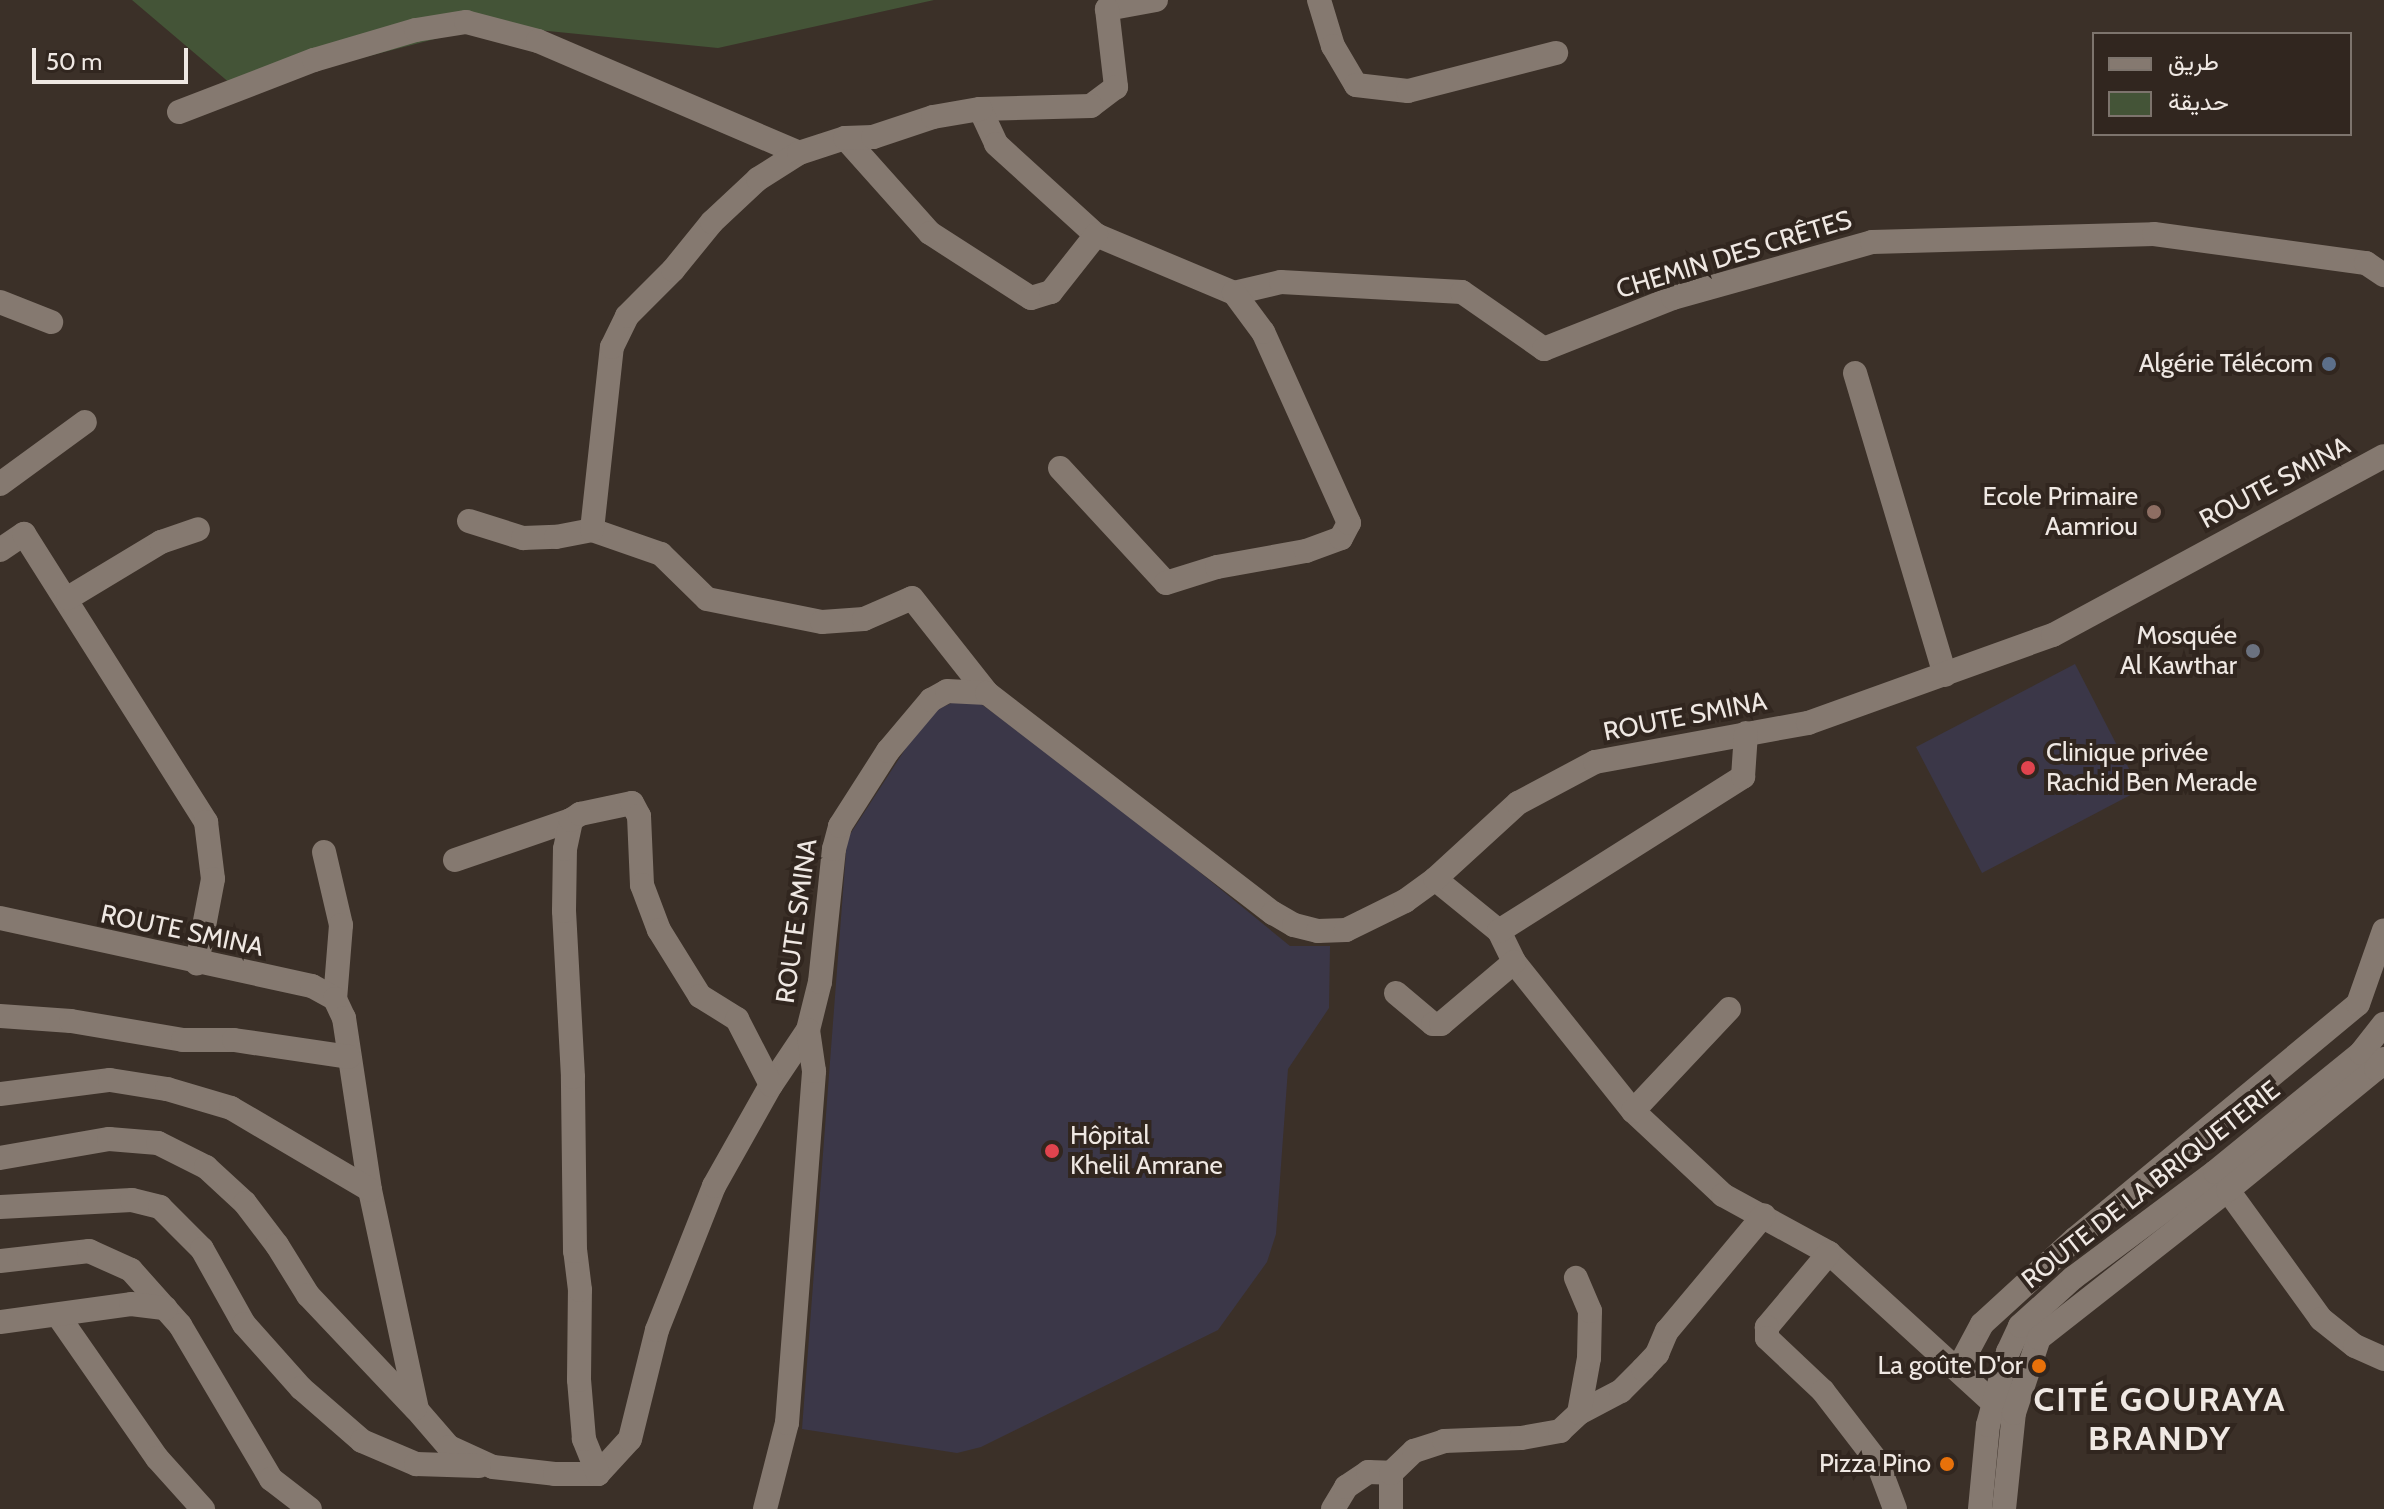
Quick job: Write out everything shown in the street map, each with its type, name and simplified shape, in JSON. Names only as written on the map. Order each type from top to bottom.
[{"type":"street","points":[[592,530],[612,347],[627,316],[673,270],[712,222],[758,179],[799,153],[845,138],[873,137],[933,117],[980,109],[1091,106],[1116,87],[1107,9],[1156,0]]},
{"type":"street","points":[[1319,0],[1333,46],[1356,85],[1408,91],[1556,53]]},
{"type":"street","points":[[179,112],[314,60],[416,30],[466,22],[538,41],[799,153]]},
{"type":"street","points":[[980,109],[996,144],[1096,235],[1234,293],[1263,332],[1349,523],[1341,538],[1306,551],[1217,567],[1166,583],[1060,468]]},
{"type":"street","points":[[845,138],[930,233],[1031,298],[1051,292],[1096,235]]},
{"type":"street","name":"CHEMIN DES CRÊTES","points":[[1234,293],[1281,282],[1462,292],[1544,349],[1673,298],[1872,242],[2154,234],[2366,263],[2384,275]]},
{"type":"street","points":[[0,302],[51,322]]},
{"type":"street","points":[[1855,373],[1945,675]]},
{"type":"street","points":[[0,484],[85,422]]},
{"type":"street","name":"ROUTE SMINA","points":[[598,1474],[630,1439],[657,1330],[714,1186],[771,1085],[808,1030],[820,982],[834,849],[840,826],[881,760],[931,700],[947,691],[987,693],[1294,925],[1318,931],[1346,930],[1405,901],[1435,879],[1518,803],[1595,762],[1808,723],[2053,635],[2384,456]]},
{"type":"street","points":[[469,521],[523,538],[556,537],[592,530],[661,554],[707,599],[822,622],[864,619],[912,598],[987,693]]},
{"type":"street","points":[[68,598],[161,542],[198,529]]},
{"type":"street","points":[[0,550],[24,534],[68,598],[206,822],[213,879],[197,963]]},
{"type":"street","points":[[1499,931],[1743,777],[1746,733]]},
{"type":"street","points":[[455,860],[571,820],[580,814],[632,803],[639,816],[642,885],[659,930],[700,996],[737,1019],[771,1085]]},
{"type":"street","points":[[0,1207],[132,1200],[160,1207],[202,1249],[244,1324],[301,1388],[362,1441],[416,1464],[598,1474],[584,1439],[579,1380],[580,1290],[575,1251],[575,1145],[564,911],[565,849],[571,820]]},
{"type":"street","points":[[324,852],[341,925],[335,999],[344,1018],[370,1190],[417,1410]]},
{"type":"street","points":[[1435,879],[1499,931],[1514,962],[1633,1111],[1723,1195],[1829,1253],[1993,1403]]},
{"type":"street","name":"ROUTE SMINA","points":[[0,918],[312,986],[335,999]]},
{"type":"street","points":[[1958,1369],[1982,1324],[2076,1238],[2358,1004],[2384,930]]},
{"type":"street","points":[[1396,993],[1433,1024],[1441,1024],[1514,962]]},
{"type":"street","points":[[2358,1004],[2384,1023]]},
{"type":"street","points":[[1633,1111],[1729,1009]]},
{"type":"street","points":[[0,1016],[71,1021],[183,1040],[234,1040],[349,1057]]},
{"type":"street","name":"ROUTE DE LA BRIQUETERIE","points":[[2004,1509],[2014,1413],[2039,1338],[2222,1181],[2361,1053],[2384,1023]]},
{"type":"street","points":[[765,1509],[788,1408],[814,1071],[808,1030]]},
{"type":"street","name":"ROUTE DE LA BRIQUETERIE","points":[[1980,1509],[1993,1403],[2008,1352],[2020,1326],[2073,1278],[2222,1181],[2376,1069],[2384,1059]]},
{"type":"street","points":[[0,1094],[110,1080],[167,1089],[231,1108],[370,1190]]},
{"type":"street","points":[[0,1158],[109,1139],[158,1143],[206,1167],[245,1203],[277,1245],[308,1295],[449,1447],[493,1467]]},
{"type":"street","points":[[2222,1181],[2321,1319],[2355,1346],[2384,1359]]},
{"type":"street","points":[[1333,1509],[1346,1487],[1368,1472],[1391,1473],[1414,1451],[1444,1441],[1521,1438],[1560,1431],[1579,1413],[1621,1391],[1657,1354],[1667,1331],[1764,1215]]},
{"type":"street","points":[[0,1261],[89,1251],[131,1270],[166,1308],[271,1479],[310,1509]]},
{"type":"street","points":[[1829,1253],[1767,1327],[1767,1338],[1823,1391],[1877,1461],[1895,1509]]},
{"type":"street","points":[[1576,1278],[1590,1311],[1589,1358],[1579,1413]]},
{"type":"street","points":[[0,1322],[59,1317],[131,1304],[166,1308]]},
{"type":"street","points":[[59,1317],[157,1458],[203,1509]]},
{"type":"street","points":[[1391,1473],[1391,1509]]},
{"type":"shaded area","name":"Clinique privée Rachid Ben Merade","points":[[2075,664],[2140,790],[1982,873],[1916,747]]},
{"type":"shaded area","name":"Hôpital Khelil Amrane","points":[[964,697],[974,699],[1087,780],[1290,946],[1330,946],[1329,1008],[1288,1069],[1276,1234],[1267,1262],[1218,1330],[981,1447],[957,1453],[802,1429],[847,839],[928,714]]},
{"type":"green space","points":[[132,0],[934,0],[718,48],[489,25],[238,90]]},
{"type":"place","name":"Algérie Télécom","points":[[2329,364]]},
{"type":"place","name":"Ecole Primaire Aamriou","points":[[2154,512]]},
{"type":"place","name":"Mosquée Al Kawthar","points":[[2253,651]]},
{"type":"place","name":"Clinique privée Rachid Ben Merade","points":[[2028,768]]},
{"type":"place","name":"Hôpital Khelil Amrane","points":[[1052,1151]]},
{"type":"place","name":"La goûte D'or","points":[[2039,1366]]},
{"type":"place","name":"Pizza Pino","points":[[1947,1464]]},
{"type":"district","name":"CITÉ GOURAYA BRANDY","points":[[2160,1418]]}]
